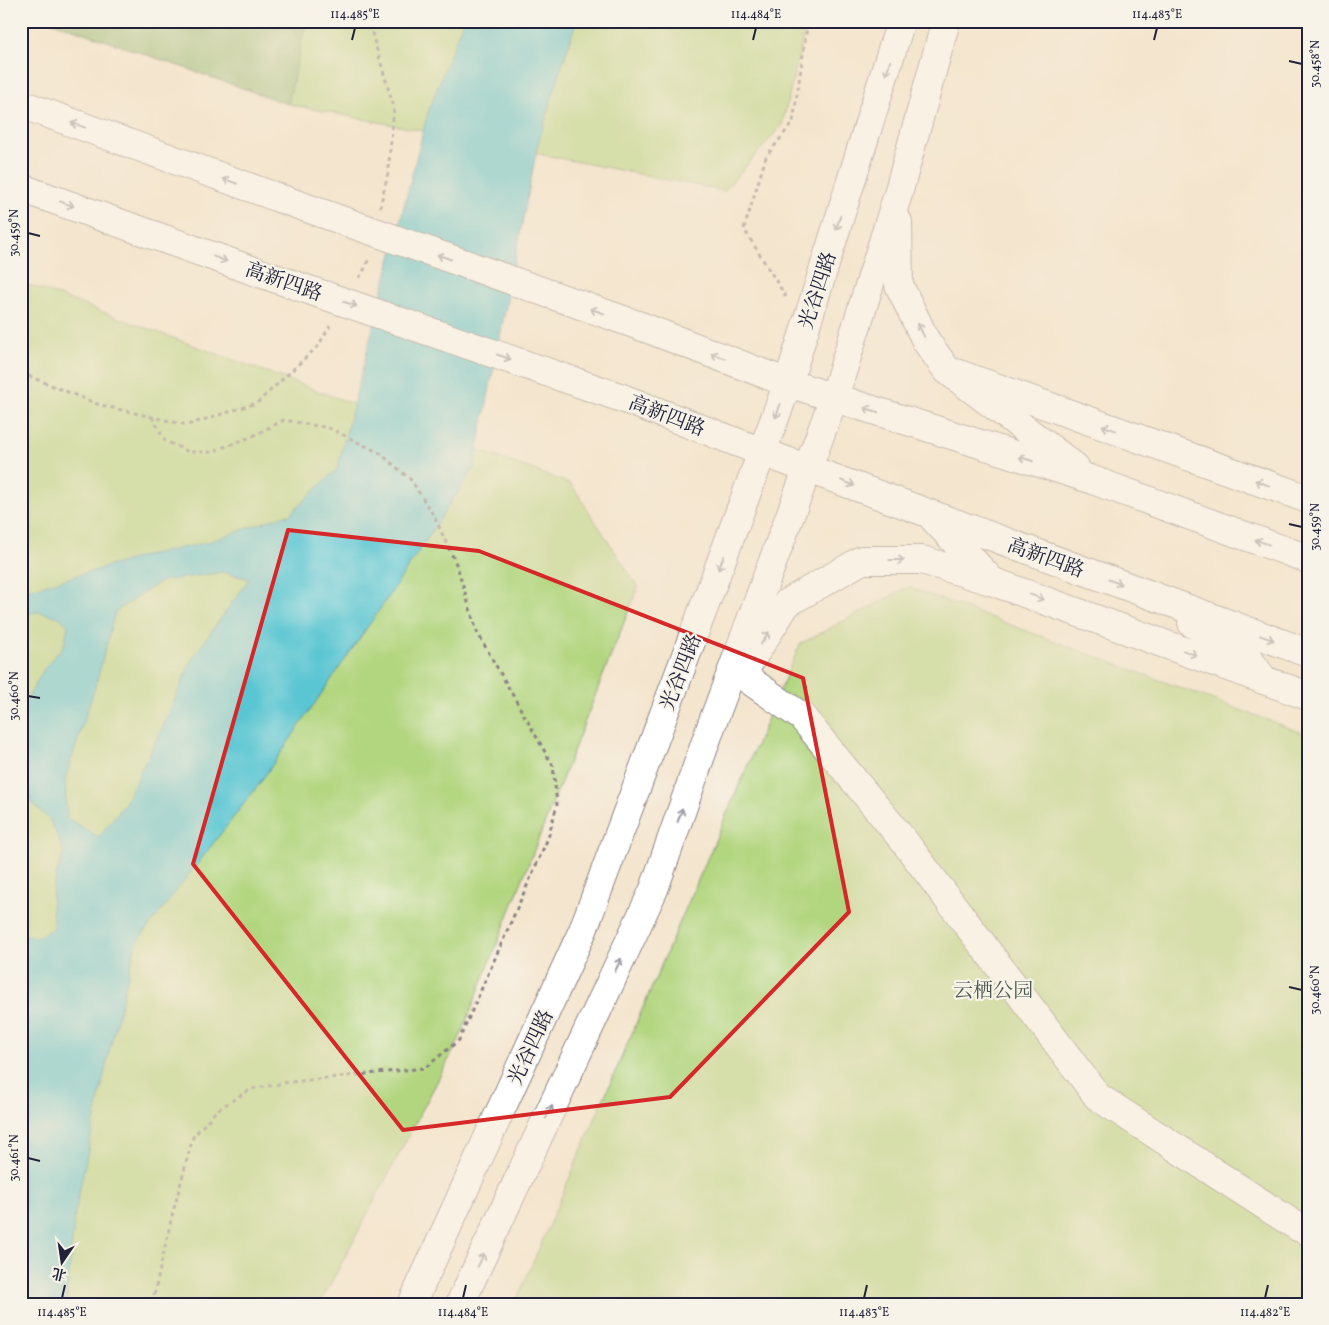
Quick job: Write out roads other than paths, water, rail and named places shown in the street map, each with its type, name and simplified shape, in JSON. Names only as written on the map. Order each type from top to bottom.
[{"type":"main road","name":"光谷四路","points":[[412,1304],[584,930],[788,383],[893,52],[901,21]]},
{"type":"main road","points":[[460,1304],[654,889],[712,724],[834,398],[898,194],[946,21]]},
{"type":"main road","points":[[21,104],[276,198],[643,327],[788,383],[1090,479],[1308,559]]},
{"type":"main road","name":"高新四路","points":[[21,188],[622,398],[762,452],[1308,653]]},
{"type":"main road","points":[[898,194],[899,285],[926,341],[947,370],[1090,479]]},
{"type":"main road","points":[[947,370],[1308,499]]},
{"type":"main road","points":[[929,514],[991,581]]},
{"type":"main road","points":[[712,724],[787,603],[862,560],[922,560],[991,581],[1308,696]]},
{"type":"main road","points":[[1149,595],[1249,660],[1264,680]]},
{"type":"main road","points":[[742,675],[802,717],[904,842],[1098,1097],[1298,1227],[1308,1231]]},
{"type":"water","points":[[463,21],[576,21],[538,143],[474,468],[260,783],[136,943],[107,1061],[75,1212],[66,1304],[21,1304],[21,934],[37,937],[54,928],[53,889],[64,852],[50,820],[32,803],[21,776],[21,710],[44,669],[64,645],[68,626],[59,617],[39,612],[21,614],[21,592],[140,557],[205,543],[288,514],[286,518],[337,469],[428,112]],"holes":[[[223,572],[249,579],[192,659],[165,722],[125,803],[99,837],[67,818],[65,780],[97,680],[115,612],[161,581]]]},
{"type":"park label","name":"云栖公园","points":[[993,990]]}]
